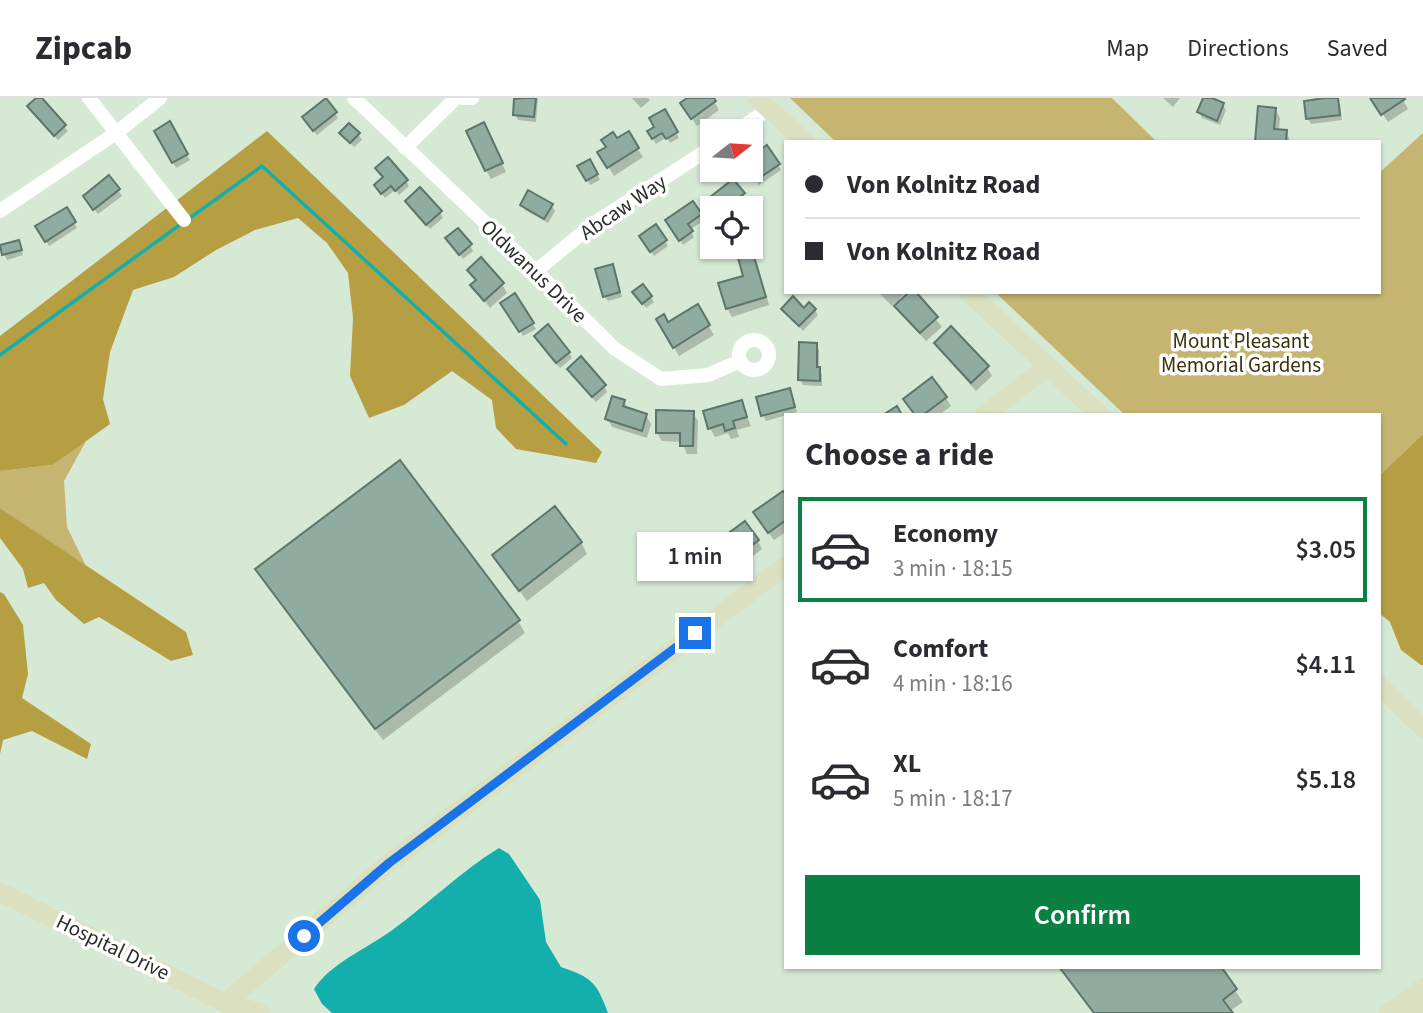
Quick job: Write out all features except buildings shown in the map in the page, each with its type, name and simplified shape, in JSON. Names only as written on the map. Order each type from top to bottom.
[{"type":"street","points":[[89,98],[184,220]]},
{"type":"street","points":[[0,211],[116,133],[160,98]]},
{"type":"street","name":"Oldwanus Drive","points":[[354,98],[615,349],[661,379],[708,375],[740,361]]},
{"type":"street","points":[[405,148],[456,98]]},
{"type":"street","points":[[463,98],[472,98]]},
{"type":"street","points":[[748,119],[763,104],[802,140]]},
{"type":"street","name":"Abcaw Way","points":[[536,271],[593,224],[700,155]]},
{"type":"street","points":[[970,294],[1099,413]]},
{"type":"street","points":[[987,413],[1048,366]]},
{"type":"street","points":[[226,1010],[389,863],[784,567]]},
{"type":"street","points":[[1381,687],[1423,728]]},
{"type":"street","name":"Hospital Drive","points":[[0,892],[226,1010],[261,1013]]},
{"type":"street","points":[[1388,1013],[1423,988]]},
{"type":"street","points":[[1412,1013],[1423,1005]]},
{"type":"green space","points":[[790,98],[1112,98],[1155,140],[834,140]]},
{"type":"green space","name":"Mount Pleasant Memorial Gardens","points":[[1423,133],[1423,434],[1381,474],[1381,413],[1123,413],[997,294],[1381,294],[1381,171]]},
{"type":"green space","points":[[86,441],[64,481],[67,527],[86,566],[0,508],[0,471],[53,465]]},
{"type":"shaded area","points":[[267,131],[602,452],[596,463],[516,449],[496,428],[492,400],[452,371],[404,405],[369,418],[350,376],[353,318],[348,273],[327,243],[298,218],[255,230],[216,250],[174,277],[133,290],[110,352],[103,399],[110,424],[53,465],[0,471],[0,336]]},
{"type":"shaded area","points":[[1423,434],[1423,665],[1401,650],[1390,622],[1381,615],[1381,474]]},
{"type":"shaded area","points":[[0,508],[186,632],[193,655],[171,661],[99,617],[84,624],[56,600],[44,583],[28,588],[23,569],[0,538]]},
{"type":"shaded area","points":[[0,592],[4,594],[23,625],[28,674],[22,698],[91,744],[87,759],[32,731],[3,740],[0,754]]},
{"type":"water","points":[[499,848],[509,854],[540,900],[546,942],[561,967],[592,982],[608,1013],[332,1013],[322,1004],[314,989],[330,972],[391,931]]},
{"type":"waterway","points":[[187,220],[262,166],[566,444]]},
{"type":"waterway","points":[[0,355],[181,224]]},
{"type":"route","points":[[304,936],[389,863],[695,633]]}]
